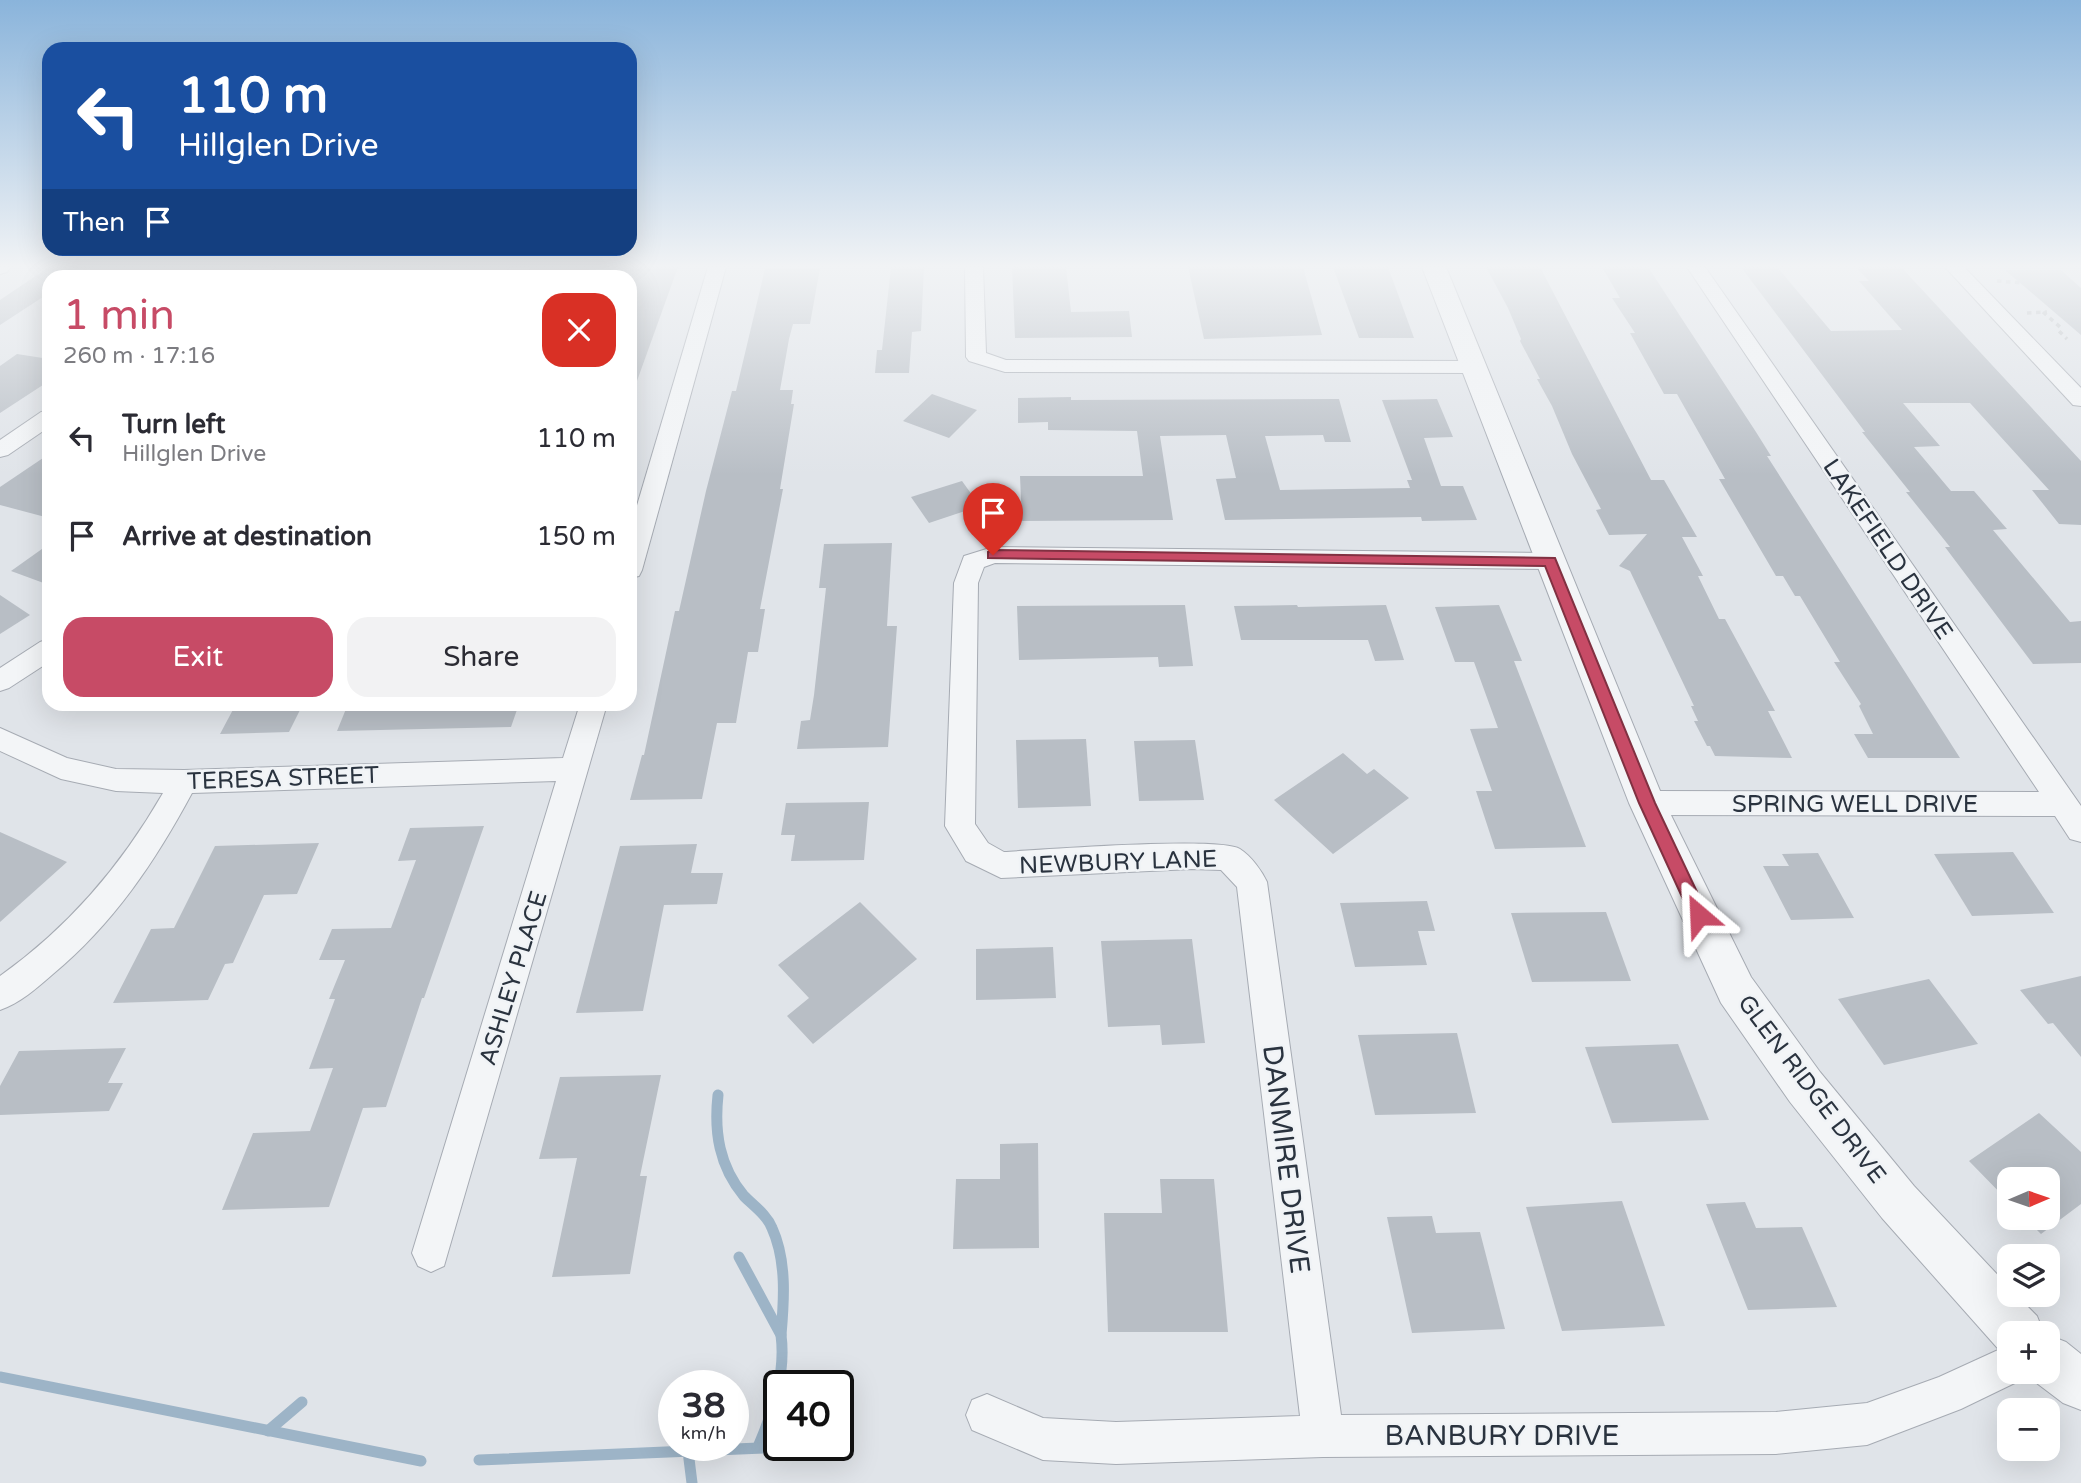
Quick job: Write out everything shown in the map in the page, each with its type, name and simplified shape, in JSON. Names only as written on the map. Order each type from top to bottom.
[{"type":"street","points":[[637,518],[696,336]]},
{"type":"street","points":[[974,336],[976,358],[1005,366],[1474,367]]},
{"type":"street","name":"GLEN RIDGE DRIVE","points":[[1462,336],[1647,803],[1736,990],[1805,1087],[1898,1202],[2007,1321]]},
{"type":"street","name":"LAKEFIELD DRIVE","points":[[1743,336],[2081,830]]},
{"type":"street","points":[[2020,336],[2081,400]]},
{"type":"street","points":[[0,450],[42,421]]},
{"type":"street","name":"NEWBURY LANE","points":[[1252,882],[1229,859],[1192,856],[1001,865],[977,852],[960,826],[966,583],[973,562],[993,555],[1550,561]]},
{"type":"street","points":[[0,681],[42,654]]},
{"type":"street","name":"ASHLEY PLACE","points":[[431,1253],[591,711]]},
{"type":"street","name":"TERESA STREET","points":[[0,738],[34,757],[86,775],[116,780],[184,782],[575,769]]},
{"type":"street","points":[[0,995],[67,943],[105,905],[138,862],[184,782]]},
{"type":"street","name":"SPRING WELL DRIVE","points":[[1647,803],[2063,804]]},
{"type":"street","name":"DANMIRE DRIVE","points":[[1252,882],[1322,1436]]},
{"type":"street","points":[[2060,1369],[2081,1385]]},
{"type":"street","name":"BANBURY DRIVE","points":[[988,1415],[1044,1439],[1116,1443],[1322,1436],[1776,1433],[1867,1424],[1947,1395],[1997,1371]]},
{"type":"building","points":[[637,336],[653,336],[637,381]]},
{"type":"building","points":[[749,336],[790,336],[780,390],[793,390],[791,404],[794,404],[780,489],[783,489],[760,609],[765,609],[758,652],[748,652],[736,723],[717,723],[702,799],[630,800],[644,755],[675,611],[679,611],[706,491],[732,391],[736,391]]},
{"type":"building","points":[[883,336],[912,336],[909,373],[875,373],[877,350],[882,350]]},
{"type":"building","points":[[1015,336],[1132,337],[1015,338]]},
{"type":"building","points":[[1203,336],[1286,336],[1204,339]]},
{"type":"building","points":[[1358,336],[1414,338],[1359,338]]},
{"type":"building","points":[[1520,336],[1576,336],[1651,480],[1664,480],[1697,537],[1682,537],[1703,576],[1698,576],[1719,619],[1725,619],[1775,711],[1768,711],[1792,758],[1715,756],[1710,746],[1707,746],[1694,721],[1698,721],[1691,706],[1694,706],[1630,571],[1619,566],[1647,534],[1609,535],[1596,510],[1601,509],[1572,454]]},
{"type":"building","points":[[1632,336],[1693,336],[1960,758],[1868,758],[1854,734],[1873,734],[1859,706],[1861,704],[1834,662],[1840,662],[1800,596],[1795,596],[1783,576],[1776,576],[1719,479],[1725,479],[1677,394],[1664,394]]},
{"type":"building","points":[[1793,336],[1965,336],[2081,461],[2081,525],[2059,524],[2032,490],[2049,490],[1970,403],[1903,403],[1940,446],[1914,447],[1951,491],[1974,491],[2007,529],[1993,530],[2070,622],[2081,621],[2081,663],[2033,664],[1945,547],[1950,547],[1906,492],[1910,492],[1862,432],[1865,432]]},
{"type":"building","points":[[17,354],[42,358],[42,386],[0,413],[0,366]]},
{"type":"building","points":[[932,394],[977,410],[949,438],[903,421]]},
{"type":"building","points":[[1071,397],[1071,400],[1339,399],[1351,442],[1325,442],[1323,435],[1265,436],[1280,490],[1410,488],[1407,480],[1412,480],[1382,400],[1437,399],[1453,437],[1424,438],[1441,486],[1463,486],[1477,520],[1422,521],[1421,517],[1225,520],[1216,479],[1236,478],[1226,435],[1160,436],[1173,520],[1022,521],[1020,476],[1143,476],[1137,431],[1048,430],[1048,422],[1018,423],[1018,398]]},
{"type":"building","points":[[42,459],[42,516],[0,505],[0,487]]},
{"type":"building","points":[[962,481],[980,506],[929,523],[911,497]]},
{"type":"building","points":[[892,543],[887,626],[897,626],[888,747],[797,749],[801,721],[810,720],[814,695],[826,588],[819,588],[824,544]]},
{"type":"building","points":[[42,549],[42,582],[11,571]]},
{"type":"building","points":[[0,595],[30,615],[0,634]]},
{"type":"building","points":[[1185,605],[1193,666],[1159,667],[1158,657],[1019,660],[1017,606]]},
{"type":"building","points":[[1386,605],[1404,660],[1375,661],[1368,640],[1241,640],[1234,606]]},
{"type":"building","points":[[1499,605],[1522,661],[1514,661],[1586,847],[1495,849],[1476,791],[1492,791],[1470,729],[1498,728],[1474,662],[1455,662],[1435,607]]},
{"type":"building","points":[[232,711],[300,711],[289,732],[220,734]]},
{"type":"building","points":[[345,711],[517,711],[511,727],[337,731]]},
{"type":"building","points":[[1086,739],[1091,806],[1018,808],[1016,740]]},
{"type":"building","points":[[1195,740],[1204,800],[1139,801],[1134,741]]},
{"type":"building","points":[[1343,753],[1367,774],[1374,769],[1409,798],[1333,854],[1274,800]]},
{"type":"building","points":[[869,802],[864,860],[791,861],[795,835],[781,835],[786,803]]},
{"type":"building","points":[[484,826],[386,1107],[363,1108],[329,1207],[222,1210],[253,1133],[310,1131],[333,1068],[309,1069],[335,999],[329,999],[345,960],[319,960],[332,929],[391,928],[416,860],[398,861],[410,828]]},
{"type":"building","points":[[0,832],[67,862],[0,922]]},
{"type":"building","points":[[319,843],[297,894],[264,895],[233,963],[225,964],[208,1000],[113,1003],[151,929],[174,928],[215,846]]},
{"type":"building","points":[[697,844],[691,873],[723,873],[717,904],[664,905],[643,1011],[576,1013],[620,846]]},
{"type":"building","points":[[2013,852],[2054,913],[1972,916],[1934,854]]},
{"type":"building","points":[[1818,853],[1854,918],[1791,920],[1763,866],[1789,866],[1782,854]]},
{"type":"building","points":[[1427,901],[1435,931],[1418,931],[1427,965],[1355,967],[1340,903]]},
{"type":"building","points":[[860,902],[917,959],[813,1044],[787,1016],[809,998],[778,965]]},
{"type":"building","points":[[1606,912],[1631,981],[1532,982],[1511,913]]},
{"type":"building","points":[[1192,939],[1205,1043],[1162,1045],[1160,1025],[1108,1027],[1101,941]]},
{"type":"building","points":[[1053,947],[1056,998],[976,1000],[976,949]]},
{"type":"building","points":[[2081,976],[2081,1057],[2053,1023],[2048,1024],[2020,990]]},
{"type":"building","points":[[1929,979],[1978,1044],[1884,1065],[1838,999]]},
{"type":"building","points":[[1457,1033],[1476,1113],[1375,1115],[1358,1035]]},
{"type":"building","points":[[1678,1044],[1709,1120],[1612,1123],[1585,1047]]},
{"type":"building","points":[[126,1048],[108,1083],[123,1083],[109,1111],[0,1115],[0,1086],[19,1051]]},
{"type":"building","points":[[661,1075],[640,1176],[647,1176],[630,1274],[552,1277],[577,1158],[539,1159],[560,1077]]},
{"type":"building","points":[[2039,1113],[2081,1152],[2081,1204],[2060,1220],[2060,1167],[1997,1167],[1997,1190],[1969,1161]]},
{"type":"building","points":[[1038,1143],[1039,1248],[953,1249],[956,1179],[1000,1179],[1000,1144]]},
{"type":"building","points":[[1160,1179],[1214,1179],[1228,1332],[1108,1332],[1104,1213],[1162,1213]]},
{"type":"building","points":[[1622,1201],[1665,1326],[1562,1331],[1526,1207]]},
{"type":"building","points":[[1745,1202],[1756,1228],[1802,1227],[1837,1307],[1748,1310],[1706,1204]]},
{"type":"building","points":[[1432,1216],[1436,1233],[1480,1232],[1505,1329],[1412,1333],[1387,1217]]},
{"type":"waterway","points":[[718,1095],[718,1135],[724,1161],[744,1196],[767,1219],[777,1241],[783,1281],[781,1335]]},
{"type":"waterway","points":[[739,1257],[781,1335]]},
{"type":"waterway","points":[[758,1447],[769,1420],[780,1378],[781,1335]]},
{"type":"waterway","points":[[0,1377],[269,1431]]},
{"type":"waterway","points":[[269,1431],[302,1402]]},
{"type":"waterway","points":[[269,1431],[421,1461]]},
{"type":"waterway","points":[[749,1449],[763,1448]]},
{"type":"waterway","points":[[479,1460],[658,1452]]},
{"type":"waterway","points":[[689,1461],[692,1483]]},
{"type":"route","points":[[993,555],[1550,561],[1647,803],[1699,915]]}]
